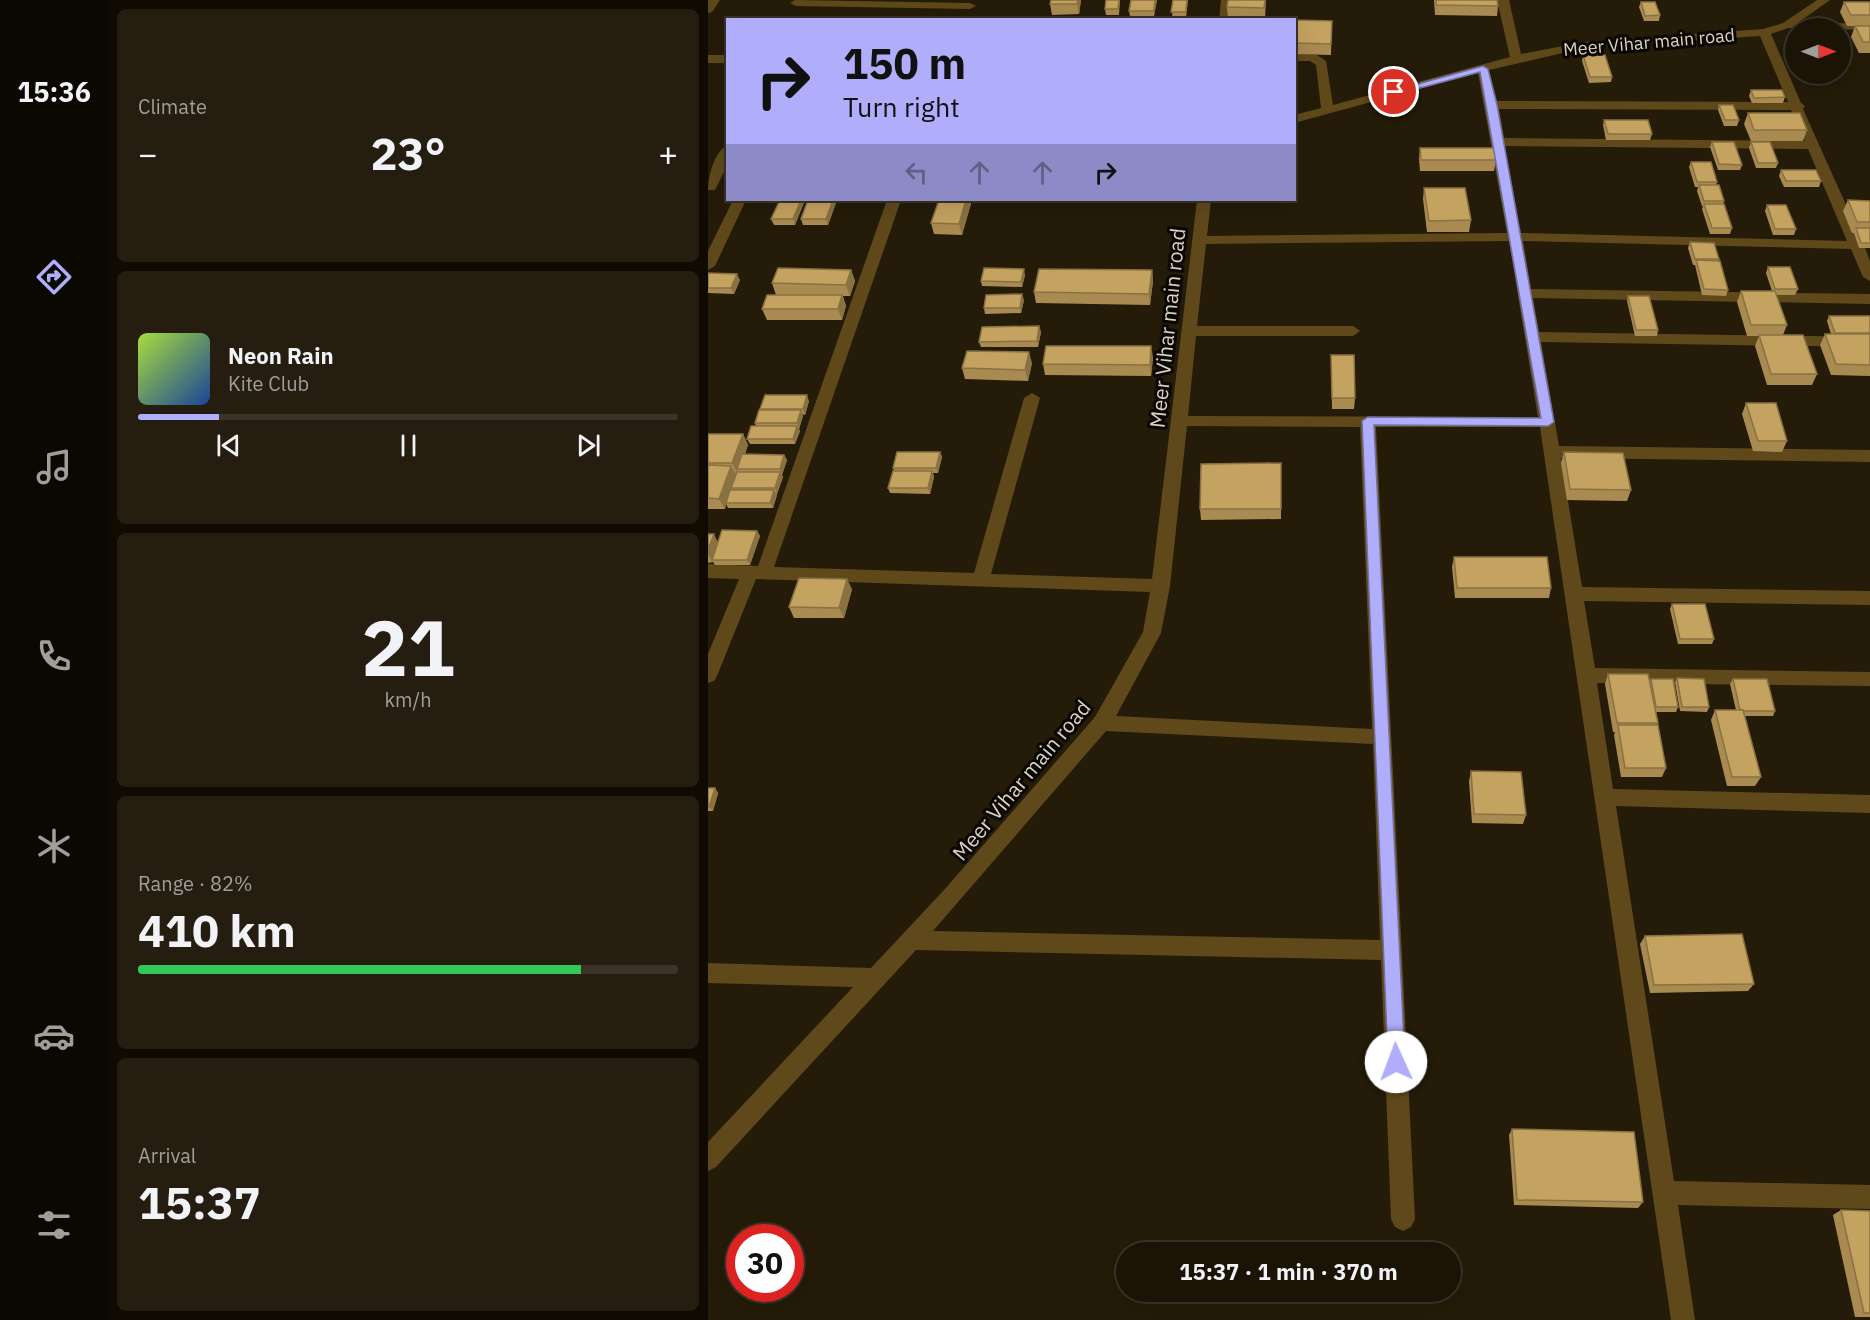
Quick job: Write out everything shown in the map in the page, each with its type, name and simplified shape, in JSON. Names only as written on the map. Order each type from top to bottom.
[{"type":"street","points":[[708,10],[714,0]]},
{"type":"street","points":[[1224,18],[1227,0]]},
{"type":"street","points":[[1503,0],[1516,59]]},
{"type":"street","name":"Meer Vihar main road","points":[[1798,18],[1824,0]]},
{"type":"street","points":[[796,5],[971,3],[967,18]]},
{"type":"street","name":"Meer Vihar main road","points":[[1296,118],[1516,59],[1584,45],[1764,32],[1785,26]]},
{"type":"street","points":[[1851,27],[1870,27]]},
{"type":"street","points":[[1764,32],[1799,106],[1870,277]]},
{"type":"street","points":[[1296,57],[1313,58],[1322,64],[1327,110]]},
{"type":"street","points":[[708,59],[726,59]]},
{"type":"street","points":[[1483,69],[1492,105],[1553,452],[1683,1320]]},
{"type":"street","points":[[1492,105],[1799,106]]},
{"type":"street","points":[[1498,142],[1815,145]]},
{"type":"street","points":[[726,153],[709,187],[726,187]]},
{"type":"street","points":[[708,266],[739,201]]},
{"type":"street","points":[[708,676],[757,572],[894,201]]},
{"type":"street","name":"Meer Vihar main road","points":[[708,1159],[911,940],[1102,723],[1152,633],[1161,586],[1204,201]]},
{"type":"street","points":[[1200,240],[1516,237],[1857,245]]},
{"type":"street","points":[[1525,293],[1870,299]]},
{"type":"street","points":[[1188,331],[1353,331]]},
{"type":"street","points":[[1533,337],[1870,342]]},
{"type":"street","points":[[981,579],[1032,398]]},
{"type":"street","points":[[1180,421],[1548,422]]},
{"type":"street","points":[[1368,421],[1403,1219]]},
{"type":"street","points":[[1553,452],[1870,456]]},
{"type":"street","points":[[708,571],[1161,586]]},
{"type":"street","points":[[1575,594],[1870,598]]},
{"type":"street","points":[[1587,675],[1870,679]]},
{"type":"street","points":[[1102,723],[1382,737]]},
{"type":"street","points":[[1605,797],[1870,804]]},
{"type":"street","points":[[911,940],[1391,950]]},
{"type":"street","points":[[708,973],[876,978]]},
{"type":"street","points":[[1664,1193],[1870,1197]]},
{"type":"building","points":[[1051,0],[1078,0],[1077,4],[1050,4]]},
{"type":"building","points":[[1106,0],[1119,0],[1118,9],[1105,9]]},
{"type":"building","points":[[1131,0],[1155,0],[1154,11],[1129,11]]},
{"type":"building","points":[[1173,0],[1187,0],[1186,12],[1171,12]]},
{"type":"building","points":[[1228,0],[1265,0],[1264,8],[1227,7]]},
{"type":"building","points":[[1436,0],[1497,0],[1498,6],[1436,5]]},
{"type":"building","points":[[1641,2],[1655,2],[1660,15],[1645,16]]},
{"type":"building","points":[[1844,2],[1870,2],[1870,15],[1851,15]]},
{"type":"building","points":[[1296,20],[1332,21],[1331,44],[1296,43]]},
{"type":"building","points":[[1855,26],[1870,26],[1870,42],[1863,42]]},
{"type":"building","points":[[1583,55],[1605,55],[1612,77],[1590,77]]},
{"type":"building","points":[[1751,90],[1782,90],[1785,97],[1754,98]]},
{"type":"building","points":[[1719,105],[1733,105],[1739,120],[1725,120]]},
{"type":"building","points":[[1748,113],[1800,113],[1807,130],[1754,130]]},
{"type":"building","points":[[1604,120],[1648,120],[1652,134],[1608,134]]},
{"type":"building","points":[[1712,142],[1734,142],[1742,165],[1719,164]]},
{"type":"building","points":[[1751,142],[1770,142],[1778,163],[1758,163]]},
{"type":"building","points":[[1420,148],[1494,148],[1496,160],[1421,160]]},
{"type":"building","points":[[1691,162],[1711,162],[1717,182],[1697,182]]},
{"type":"building","points":[[1781,170],[1816,170],[1821,181],[1786,181]]},
{"type":"building","points":[[1699,185],[1719,185],[1724,201],[1704,201]]},
{"type":"building","points":[[1424,188],[1465,188],[1471,220],[1429,221]]},
{"type":"building","points":[[1848,200],[1870,201],[1870,222],[1857,222]]},
{"type":"building","points":[[780,201],[801,201],[793,219],[771,219]]},
{"type":"building","points":[[808,201],[833,201],[826,219],[801,219]]},
{"type":"building","points":[[939,201],[966,201],[959,224],[931,223]]},
{"type":"building","points":[[1704,204],[1724,204],[1732,228],[1712,228]]},
{"type":"building","points":[[1767,205],[1786,205],[1796,229],[1775,229]]},
{"type":"building","points":[[1856,228],[1870,228],[1870,243],[1861,243]]},
{"type":"building","points":[[1690,242],[1714,243],[1719,259],[1695,259]]},
{"type":"building","points":[[1696,260],[1720,261],[1728,290],[1704,289]]},
{"type":"building","points":[[1768,267],[1790,267],[1798,289],[1775,289]]},
{"type":"building","points":[[778,268],[851,270],[846,285],[772,283]]},
{"type":"building","points":[[984,268],[1024,269],[1021,282],[981,281]]},
{"type":"building","points":[[1039,269],[1152,270],[1149,294],[1034,292]]},
{"type":"building","points":[[708,273],[737,274],[731,288],[708,288]]},
{"type":"building","points":[[1741,291],[1775,291],[1787,325],[1751,325]]},
{"type":"building","points":[[1022,294],[1020,308],[984,308],[986,295]]},
{"type":"building","points":[[767,295],[842,295],[838,309],[762,309]]},
{"type":"building","points":[[1628,296],[1649,296],[1658,330],[1636,330]]},
{"type":"building","points":[[1829,316],[1870,316],[1870,333],[1835,333]]},
{"type":"building","points":[[1039,326],[1037,341],[979,342],[982,327]]},
{"type":"building","points":[[1825,334],[1870,334],[1870,365],[1836,364]]},
{"type":"building","points":[[1759,335],[1803,335],[1817,374],[1771,374]]},
{"type":"building","points":[[1046,346],[1151,346],[1150,365],[1043,364]]},
{"type":"building","points":[[967,351],[1029,352],[1025,370],[962,368]]},
{"type":"building","points":[[1331,355],[1354,355],[1355,398],[1332,398]]},
{"type":"building","points":[[765,395],[807,395],[803,409],[760,409]]},
{"type":"building","points":[[1746,403],[1776,403],[1787,441],[1758,441]]},
{"type":"building","points":[[759,410],[801,410],[797,423],[755,423]]},
{"type":"building","points":[[751,426],[797,426],[793,439],[747,439]]},
{"type":"building","points":[[708,434],[743,434],[732,463],[708,463]]},
{"type":"building","points":[[897,452],[940,452],[936,468],[893,468]]},
{"type":"building","points":[[1564,452],[1623,453],[1631,490],[1570,489]]},
{"type":"building","points":[[742,454],[784,455],[780,469],[737,469]]},
{"type":"building","points":[[1281,463],[1281,509],[1200,509],[1201,464]]},
{"type":"building","points":[[708,465],[731,466],[719,499],[708,498]]},
{"type":"building","points":[[893,471],[932,471],[928,488],[888,488]]},
{"type":"building","points":[[737,472],[780,472],[775,488],[731,488]]},
{"type":"building","points":[[730,490],[774,490],[770,503],[726,503]]},
{"type":"building","points":[[722,530],[757,531],[747,560],[712,560]]},
{"type":"building","points":[[708,534],[714,534],[708,550]]},
{"type":"building","points":[[1454,557],[1547,557],[1551,588],[1457,588]]},
{"type":"building","points":[[799,578],[847,579],[839,608],[789,607]]},
{"type":"building","points":[[1672,604],[1705,604],[1714,639],[1680,639]]},
{"type":"building","points":[[1608,674],[1648,674],[1658,723],[1617,723]]},
{"type":"building","points":[[1677,678],[1704,679],[1709,707],[1682,707]]},
{"type":"building","points":[[1651,679],[1673,679],[1678,707],[1656,707]]},
{"type":"building","points":[[1733,679],[1767,679],[1775,711],[1740,710]]},
{"type":"building","points":[[1715,710],[1743,710],[1761,777],[1732,777]]},
{"type":"building","points":[[1618,725],[1658,725],[1666,768],[1625,768]]},
{"type":"building","points":[[1471,771],[1521,772],[1526,815],[1474,814]]},
{"type":"building","points":[[708,788],[715,788],[709,807],[708,807]]},
{"type":"building","points":[[1742,934],[1754,984],[1654,985],[1645,936]]},
{"type":"building","points":[[1512,1129],[1634,1132],[1643,1202],[1517,1200]]},
{"type":"building","points":[[1841,1210],[1870,1211],[1870,1313],[1864,1313]]},
{"type":"route","points":[[1394,92],[1483,69],[1492,105],[1548,422],[1368,421],[1396,1062]]}]
